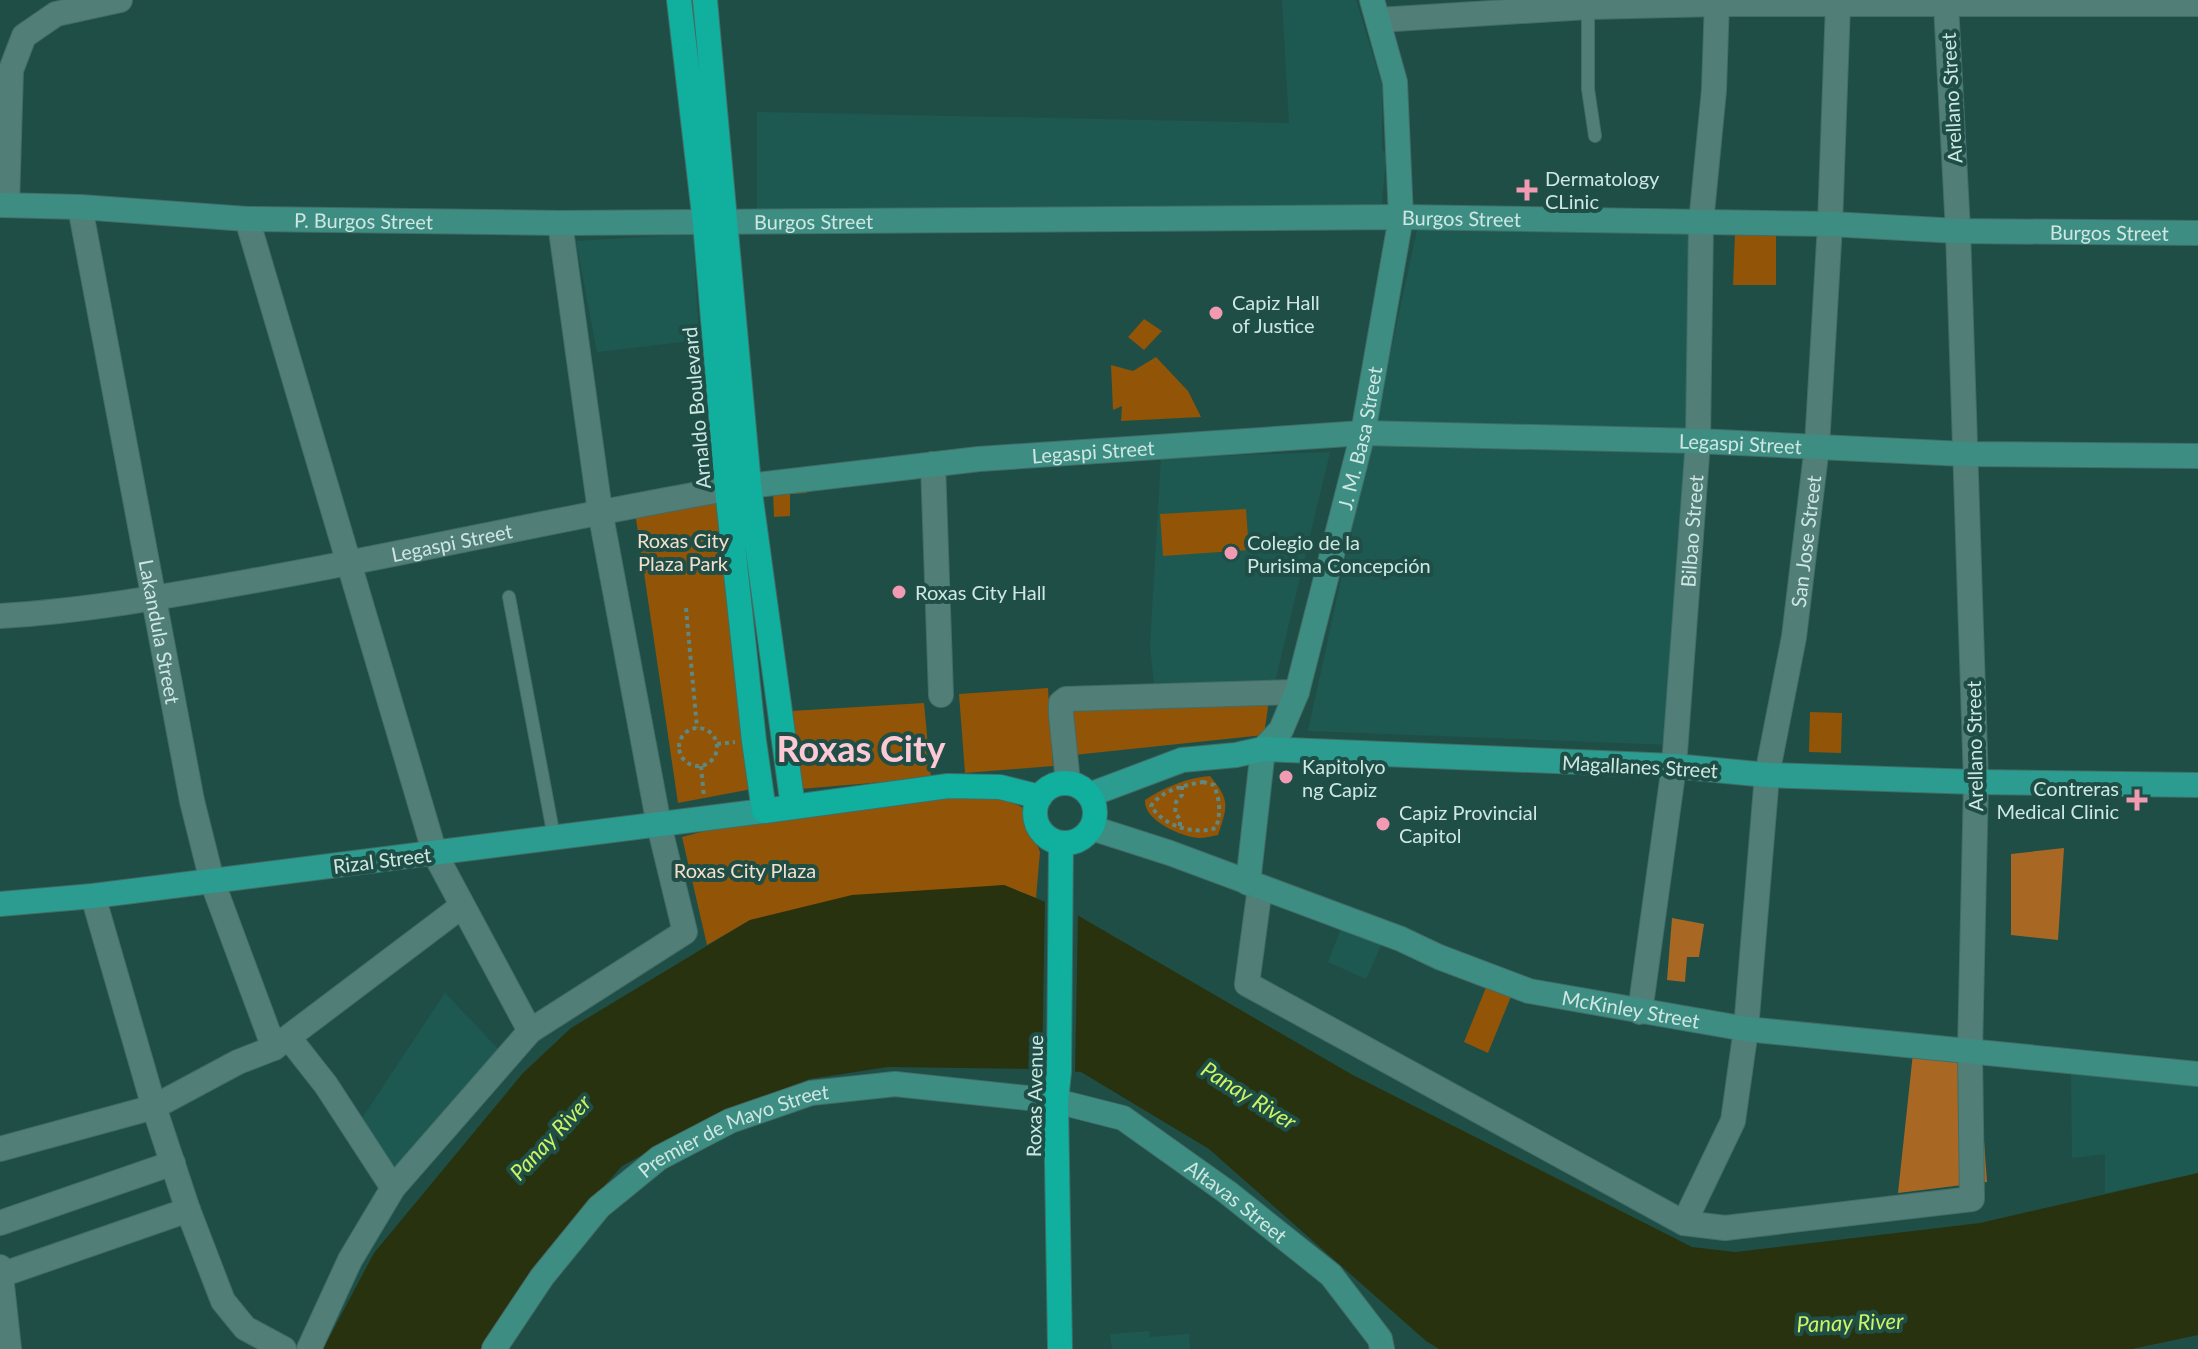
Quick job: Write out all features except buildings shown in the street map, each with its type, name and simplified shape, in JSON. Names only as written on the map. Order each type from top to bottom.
[{"type":"highway","name":"Arnaldo Boulevard","points":[[679,0],[715,223]]},
{"type":"highway","name":"Arnaldo Boulevard","points":[[705,0],[715,223],[738,487],[754,741],[764,811]]},
{"type":"highway","name":"Arnaldo Boulevard","points":[[738,487],[793,807]]},
{"type":"highway","points":[[764,811],[948,786],[1000,787],[1040,797]]},
{"type":"highway","points":[[1052,786],[1079,789],[1096,811],[1092,828],[1080,840],[1061,844],[1051,840],[1037,826],[1036,806],[1040,797],[1052,786]]},
{"type":"highway","name":"Roxas Avenue","points":[[1060,1349],[1056,1101],[1059,1072],[1061,844]]},
{"type":"main road","name":"Magallanes Street","points":[[1079,789],[1182,760],[1263,749],[1674,766],[1767,775],[2198,785]]},
{"type":"main road","name":"Rizal Street","points":[[0,904],[93,896],[764,811]]},
{"type":"street","points":[[4,205],[11,70],[24,36],[56,14],[120,0]]},
{"type":"street","points":[[1375,10],[1717,2],[2198,4]]},
{"type":"street","name":"Bilbao Street","points":[[1640,1012],[1674,766],[1698,441],[1701,223],[1714,90],[1717,2]]},
{"type":"street","name":"San Jose Street","points":[[1684,1223],[1733,1121],[1746,1029],[1767,775],[1794,637],[1817,446],[1830,224],[1838,4]]},
{"type":"street","name":"Arellano Street","points":[[1684,1223],[1725,1228],[1972,1199],[1970,1051],[1976,782],[1958,231],[1946,4]]},
{"type":"street","name":"J. M. Basa Street","points":[[1254,885],[1263,749],[1281,730],[1297,692],[1363,433],[1401,217],[1395,82],[1375,10]]},
{"type":"street","name":"P. Burgos Street","points":[[4,205],[247,219],[715,223]]},
{"type":"street","name":"Lakandula Street","points":[[80,207],[192,801],[212,881],[281,1043],[326,1085],[393,1188]]},
{"type":"street","name":"Burgos Street","points":[[715,223],[1401,217],[1830,224],[1958,231],[2198,233]]},
{"type":"street","points":[[247,219],[435,854],[530,1031]]},
{"type":"street","points":[[309,1349],[350,1260],[393,1188],[530,1031],[685,932],[659,825],[600,511],[560,223]]},
{"type":"street","name":"Legaspi Street","points":[[0,616],[50,613],[155,599],[351,564],[600,511],[738,487],[933,464],[1363,433],[1698,441],[1964,454],[2198,456]]},
{"type":"street","points":[[933,464],[941,695]]},
{"type":"street","points":[[1079,789],[1061,714],[1061,703],[1066,699],[1297,692]]},
{"type":"street","name":"McKinley Street","points":[[1092,828],[1170,853],[1401,939],[1529,991],[1746,1029],[2198,1074]]},
{"type":"street","points":[[1254,885],[1247,984],[1684,1223]]},
{"type":"street","points":[[93,896],[154,1107],[188,1210],[223,1301],[245,1328],[284,1349]]},
{"type":"street","points":[[0,1149],[154,1107],[281,1043],[462,906]]},
{"type":"street","name":"Premier de Mayo Street","points":[[494,1349],[542,1277],[599,1207],[659,1158],[730,1121],[811,1093],[895,1084],[1056,1101]]},
{"type":"street","name":"Altavas Street","points":[[1056,1101],[1123,1118],[1227,1192],[1331,1275],[1380,1339],[1382,1349]]},
{"type":"street","points":[[0,1223],[173,1163]]},
{"type":"street","points":[[1,1275],[188,1210]]},
{"type":"street","points":[[0,1267],[9,1349]]},
{"type":"lane","points":[[1588,4],[1588,89],[1595,136]]},
{"type":"lane","points":[[509,597],[554,837]]},
{"type":"path","points":[[686,608],[697,728]]},
{"type":"path","points":[[697,728],[708,731],[717,744],[716,756],[701,766],[689,764],[679,749],[686,732],[697,728]]},
{"type":"path","points":[[717,744],[742,741]]},
{"type":"path","points":[[701,766],[707,819]]},
{"type":"path","points":[[1203,782],[1214,785],[1220,799],[1216,828],[1202,832],[1180,827],[1156,815],[1151,806],[1154,801],[1182,785],[1203,782]]},
{"type":"path","points":[[1180,827],[1180,819],[1175,813],[1176,802],[1182,795],[1182,785]]},
{"type":"shaded area","points":[[1282,0],[1356,0],[1382,85],[1382,151],[1387,151],[1381,211],[757,209],[757,112],[1289,123]]},
{"type":"shaded area","points":[[1418,226],[1707,228],[1673,745],[1308,731]]},
{"type":"shaded area","points":[[693,234],[699,340],[597,352],[576,241]]},
{"type":"shaded area","name":"Colegio de la Purisima Concepción","points":[[1330,452],[1275,682],[1154,683],[1150,647],[1161,458]]},
{"type":"shaded area","points":[[2064,848],[2058,940],[2011,935],[2011,854]]},
{"type":"shaded area","points":[[1672,918],[1704,924],[1699,957],[1687,957],[1685,982],[1667,980]]},
{"type":"shaded area","points":[[1344,921],[1384,939],[1366,979],[1328,962]]},
{"type":"shaded area","points":[[445,993],[500,1051],[395,1175],[359,1123]]},
{"type":"shaded area","points":[[1913,1053],[1978,1057],[1987,1182],[1898,1193]]},
{"type":"shaded area","points":[[2071,1065],[2198,1080],[2198,1173],[2105,1193],[2105,1154],[2072,1158]]},
{"type":"shaded area","points":[[1149,1331],[1150,1337],[1189,1334],[1190,1349],[1112,1349],[1110,1334]]},
{"type":"green space","points":[[1735,233],[1776,233],[1776,285],[1733,285]]},
{"type":"green space","points":[[1144,319],[1162,331],[1144,350],[1128,337]]},
{"type":"green space","points":[[1156,357],[1188,391],[1201,417],[1121,421],[1122,406],[1113,410],[1111,365],[1133,371]]},
{"type":"green space","points":[[806,488],[807,493],[790,494],[790,516],[774,517],[773,491]]},
{"type":"green space","name":"Roxas City Plaza Park","points":[[719,501],[752,789],[678,803],[635,512]]},
{"type":"green space","points":[[1246,509],[1249,550],[1163,556],[1160,514]]},
{"type":"green space","points":[[1048,688],[1053,766],[965,773],[959,694]]},
{"type":"green space","points":[[1269,700],[1264,735],[1074,755],[1069,706]]},
{"type":"green space","points":[[924,703],[931,778],[800,789],[791,711]]},
{"type":"green space","points":[[1810,712],[1842,713],[1841,753],[1809,752]]},
{"type":"green space","points":[[1210,776],[1225,803],[1218,835],[1199,838],[1183,834],[1156,821],[1146,807],[1145,800],[1168,787]]},
{"type":"green space","name":"Roxas City Plaza","points":[[960,793],[1002,797],[1023,808],[1040,852],[1036,898],[1004,885],[750,920],[707,945],[682,837],[742,821]]},
{"type":"green space","points":[[1487,985],[1512,994],[1488,1053],[1464,1042]]},
{"type":"water","name":"Panay River","points":[[1004,885],[1077,915],[1351,1074],[1692,1247],[1735,1252],[1980,1223],[2198,1173],[2198,1335],[2132,1349],[1439,1349],[1426,1341],[1209,1149],[1081,1072],[888,1067],[810,1079],[715,1115],[622,1166],[548,1249],[481,1349],[323,1349],[374,1253],[523,1073],[571,1028],[750,920],[852,895]]},
{"type":"pier","points":[[1045,897],[1078,911],[1075,1073],[1042,1072]]},
{"type":"place","name":"Dermatology CLinic","points":[[1527,190]]},
{"type":"place","name":"Capiz Hall of Justice","points":[[1216,313]]},
{"type":"place","name":"Colegio de la Purisima Concepción","points":[[1231,553]]},
{"type":"place","name":"Roxas City Hall","points":[[899,592]]},
{"type":"place","name":"Kapitolyo ng Capiz","points":[[1286,777]]},
{"type":"place","name":"Contreras Medical Clinic","points":[[2137,800]]},
{"type":"place","name":"Capiz Provincial Capitol","points":[[1383,824]]},
{"type":"district","name":"Roxas City","points":[[861,748]]}]
